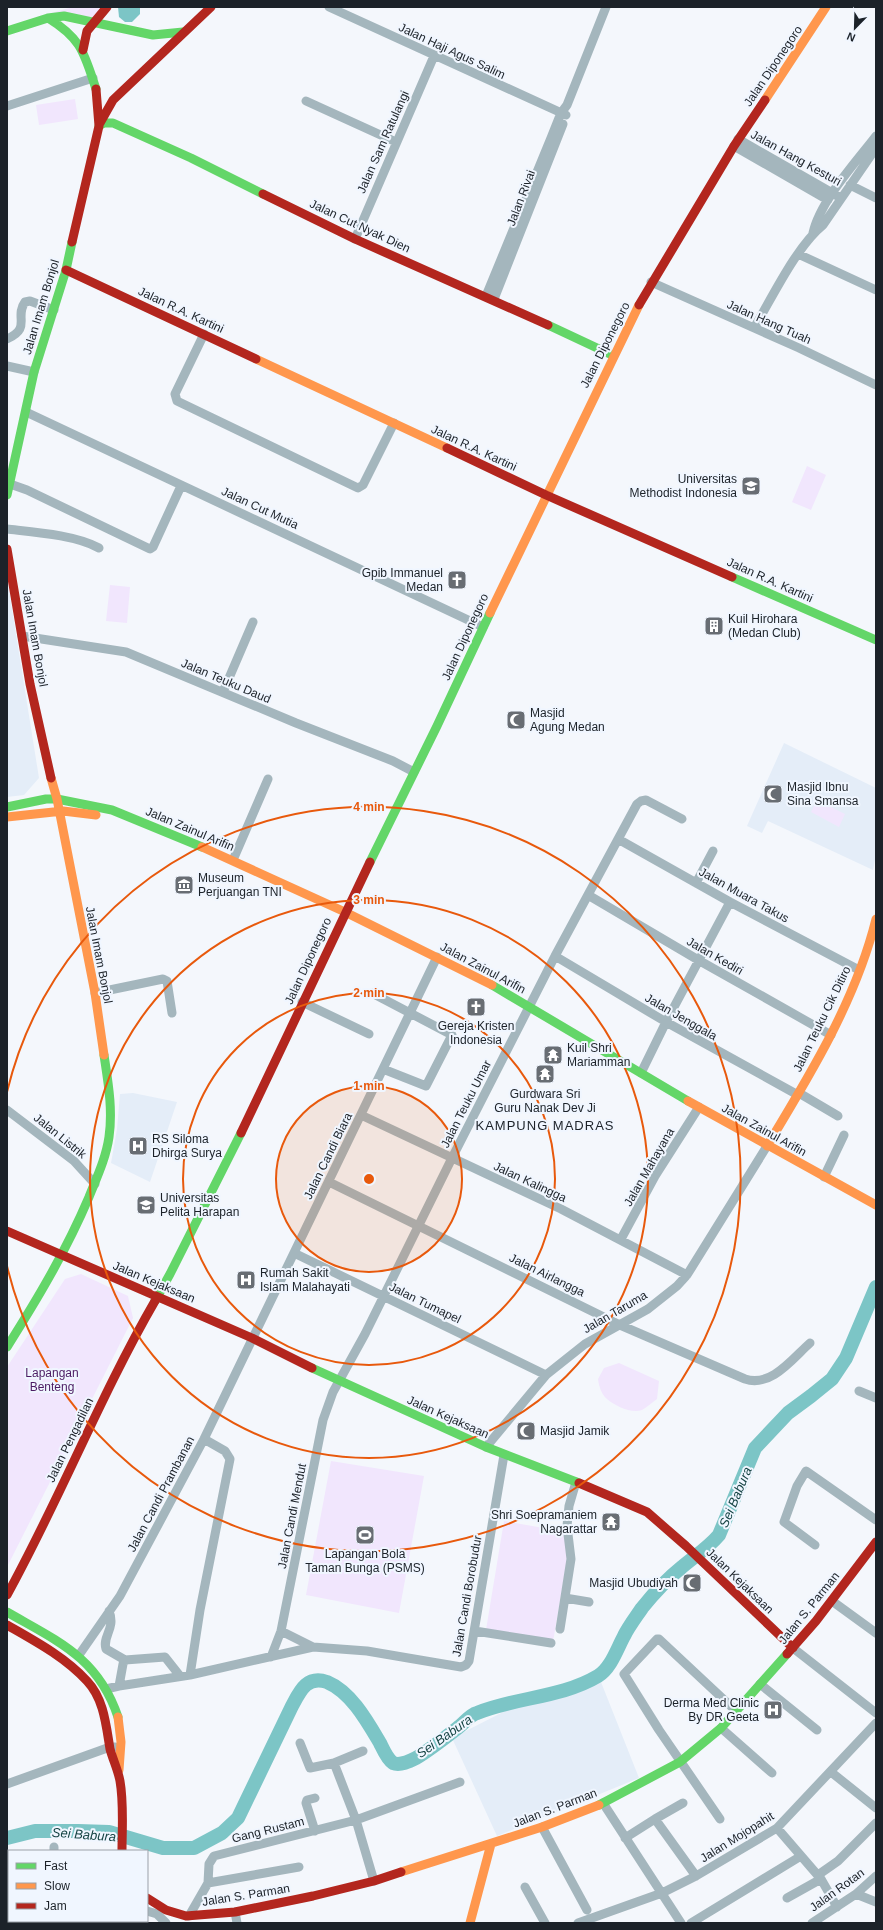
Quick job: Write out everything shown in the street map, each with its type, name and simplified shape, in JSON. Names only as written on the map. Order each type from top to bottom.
[{"type":"main road","points":[[83,50],[84,36],[93,21],[107,7]]},
{"type":"main road","name":"Jalan Imam Bonjol","points":[[7,496],[34,372],[66,270],[99,126],[113,100],[211,7]]},
{"type":"main road","name":"Jalan Diponegoro","points":[[158,1296],[235,1145],[302,1002],[334,918],[345,912],[414,772],[612,355],[651,282],[736,142],[789,66],[826,7]]},
{"type":"main road","points":[[7,31],[46,14]]},
{"type":"main road","points":[[7,21],[46,14],[93,21],[153,34],[183,32]]},
{"type":"main road","name":"Jalan Imam Bonjol","points":[[46,14],[66,29],[83,50],[94,78],[98,103],[99,126]]},
{"type":"main road","name":"Jalan Cut Nyak Dien","points":[[99,126],[113,122],[191,158],[355,239],[490,298],[612,355]]},
{"type":"main road","name":"Jalan R.A. Kartini","points":[[66,270],[546,495],[876,640]]},
{"type":"main road","name":"Jalan Imam Bonjol","points":[[7,549],[22,636],[48,768],[57,799],[95,993],[111,1105],[109,1136],[103,1164],[95,1184],[48,1280],[7,1347]]},
{"type":"main road","points":[[30,802],[46,782],[48,768]]},
{"type":"main road","name":"Jalan Zainul Arifin","points":[[7,807],[30,802],[57,799],[88,804],[125,814],[334,918]]},
{"type":"main road","name":"Jalan Zainul Arifin","points":[[7,817],[37,812],[59,811],[88,813],[122,823],[214,857],[233,860],[345,912],[436,959],[463,969],[767,1146],[876,1205]]},
{"type":"main road","name":"Jalan Teuku Cik Ditiro","points":[[767,1146],[831,1035],[871,941],[876,919]]},
{"type":"main road","name":"Jalan Kejaksaan","points":[[7,1231],[252,1338],[339,1381],[504,1455],[610,1495],[647,1512],[704,1562],[793,1648]]},
{"type":"main road","name":"Jalan Pengadilan","points":[[7,1596],[29,1555],[129,1346],[158,1296]]},
{"type":"main road","name":"Jalan S. Parman","points":[[148,1899],[176,1914],[189,1916],[235,1912],[374,1882],[542,1827],[603,1803],[680,1762],[721,1728],[793,1648],[832,1601],[876,1542]]},
{"type":"main road","points":[[7,1612],[79,1655],[106,1689],[114,1702],[120,1718],[122,1748],[118,1772]]},
{"type":"main road","points":[[7,1625],[66,1661],[88,1682],[99,1701],[106,1721],[110,1747],[118,1772],[122,1809],[122,1850]]},
{"type":"main road","points":[[470,1923],[491,1844]]},
{"type":"street","name":"Jalan Haji Agus Salim","points":[[329,7],[564,114]]},
{"type":"street","name":"Jalan Rivai","points":[[490,298],[606,7]]},
{"type":"street","name":"Jalan Sam Ratulangi","points":[[355,239],[434,56]]},
{"type":"street","points":[[7,106],[94,78]]},
{"type":"street","points":[[306,101],[396,142]]},
{"type":"street","points":[[813,233],[816,221],[831,196],[876,136]]},
{"type":"street","name":"Jalan Hang Kesturi","points":[[736,142],[831,196],[841,198]]},
{"type":"street","points":[[754,328],[798,254],[813,233],[823,225],[876,148]]},
{"type":"street","name":"Jalan Hang Kesturi","points":[[850,185],[876,198]]},
{"type":"street","points":[[798,254],[876,290]]},
{"type":"street","name":"Jalan Hang Tuah","points":[[651,282],[799,348],[876,385]]},
{"type":"street","points":[[7,339],[16,335],[20,331],[22,306],[25,302],[30,301],[54,310]]},
{"type":"street","points":[[204,334],[175,394],[177,401],[358,488],[363,485],[394,424]]},
{"type":"street","points":[[7,366],[34,372]]},
{"type":"street","name":"Jalan Cut Mutia","points":[[26,412],[483,627]]},
{"type":"street","points":[[10,484],[27,490],[150,549],[153,547],[182,486]]},
{"type":"street","points":[[7,529],[42,533],[85,543],[99,548]]},
{"type":"street","points":[[223,692],[253,622]]},
{"type":"street","name":"Jalan Teuku Daud","points":[[22,636],[126,652],[296,724],[393,761],[414,772]]},
{"type":"street","points":[[233,860],[268,779]]},
{"type":"street","name":"Jalan Teuku Umar","points":[[339,1381],[384,1297],[452,1158],[555,956],[637,804],[646,800],[682,819]]},
{"type":"street","name":"Jalan Muara Takus","points":[[618,839],[730,902],[859,970]]},
{"type":"street","points":[[696,883],[713,851]]},
{"type":"street","name":"Jalan Kediri","points":[[588,895],[700,961],[831,1035]]},
{"type":"street","points":[[641,1073],[666,1022],[700,961],[730,902]]},
{"type":"street","name":"Jalan Jenggala","points":[[555,956],[666,1022],[838,1116]]},
{"type":"street","name":"Jalan Candi Biara","points":[[252,1338],[436,959]]},
{"type":"street","points":[[95,993],[165,979],[167,982],[172,1013]]},
{"type":"street","points":[[372,993],[449,1032],[452,1036],[426,1086],[382,1069]]},
{"type":"street","points":[[302,1002],[369,1034]]},
{"type":"street","name":"Jalan Mahayana","points":[[621,1239],[656,1176],[699,1107]]},
{"type":"street","name":"Jalan Listrik","points":[[7,1110],[74,1161],[95,1184]]},
{"type":"street","name":"Jalan Kalingga","points":[[361,1115],[621,1239],[687,1275]]},
{"type":"street","points":[[824,1177],[844,1136]]},
{"type":"street","name":"Jalan Taruma","points":[[486,1447],[546,1375],[585,1344],[648,1309],[677,1286],[687,1275],[767,1146]]},
{"type":"street","name":"Jalan Airlangga","points":[[329,1182],[620,1325],[745,1379],[758,1381],[764,1380],[781,1370],[810,1342]]},
{"type":"street","name":"Jalan Tumapel","points":[[294,1253],[546,1375]]},
{"type":"street","name":"Jalan Candi Prambanan","points":[[79,1655],[126,1584],[204,1439],[252,1338]]},
{"type":"street","name":"Jalan Candi Mendut","points":[[271,1657],[281,1631],[323,1420],[339,1381]]},
{"type":"street","points":[[859,1391],[876,1398]]},
{"type":"street","points":[[190,1675],[200,1610],[230,1459],[225,1451],[204,1439]]},
{"type":"street","name":"Jalan Candi Borobudur","points":[[106,1689],[190,1675],[313,1647],[367,1651],[461,1667],[466,1665],[469,1661],[475,1631],[504,1455]]},
{"type":"street","points":[[815,1545],[784,1522],[797,1486],[806,1471],[876,1520]]},
{"type":"street","points":[[560,1629],[571,1559],[567,1526],[569,1506],[576,1482]]},
{"type":"street","points":[[565,1598],[589,1602]]},
{"type":"street","points":[[832,1601],[876,1633]]},
{"type":"street","points":[[109,1611],[112,1623],[105,1645],[106,1649],[126,1660],[165,1657],[180,1676]]},
{"type":"street","points":[[281,1631],[313,1647]]},
{"type":"street","points":[[475,1631],[551,1643]]},
{"type":"street","points":[[720,1819],[680,1762],[624,1674],[657,1639],[660,1640],[736,1711]]},
{"type":"street","points":[[793,1648],[876,1713]]},
{"type":"street","points":[[119,1686],[121,1672],[126,1660]]},
{"type":"street","points":[[760,1684],[817,1730]]},
{"type":"street","name":"Jalan Mojopahit","points":[[578,1923],[662,1893],[696,1876],[777,1828],[876,1723]]},
{"type":"street","points":[[721,1728],[772,1773]]},
{"type":"street","points":[[300,1743],[309,1767],[334,1763],[363,1751]]},
{"type":"street","points":[[7,1784],[110,1747],[122,1748]]},
{"type":"street","points":[[334,1763],[356,1820],[374,1882]]},
{"type":"street","points":[[831,1772],[876,1808]]},
{"type":"street","name":"Gang Rustam","points":[[208,1883],[209,1864],[214,1856],[356,1820],[460,1782]]},
{"type":"street","points":[[315,1798],[307,1800],[306,1803],[315,1831]]},
{"type":"street","points":[[603,1803],[681,1923]]},
{"type":"street","points":[[625,1838],[683,1803]]},
{"type":"street","points":[[655,1819],[696,1876]]},
{"type":"street","points":[[787,1898],[820,1877],[876,1823]]},
{"type":"street","points":[[542,1827],[587,1910]]},
{"type":"street","points":[[777,1828],[820,1877],[837,1907]]},
{"type":"street","points":[[691,1923],[801,1856]]},
{"type":"street","points":[[189,1916],[208,1883],[299,1867]]},
{"type":"street","name":"Jalan Rotan","points":[[812,1923],[856,1894],[876,1876]]},
{"type":"street","points":[[525,1887],[545,1923]]},
{"type":"street","points":[[856,1894],[876,1902]]},
{"type":"street","points":[[148,1911],[157,1914],[166,1923]]},
{"type":"street","points":[[235,1912],[237,1923]]},
{"type":"street","points":[[172,1923],[176,1914]]},
{"type":"shaded area","points":[[7,578],[39,778],[24,795],[7,797]]},
{"type":"shaded area","points":[[784,743],[876,788],[876,855],[873,870],[768,821],[762,833],[747,826]]},
{"type":"shaded area","name":"RS Siloma Dhirga Surya","points":[[133,1093],[177,1102],[150,1182],[111,1163],[117,1129],[120,1094]]},
{"type":"shaded area","points":[[601,1682],[639,1778],[497,1836],[452,1738],[509,1709],[543,1701]]},
{"type":"green space","points":[[73,7],[102,7],[92,18],[51,13]]},
{"type":"green space","points":[[75,99],[78,119],[39,125],[36,105]]},
{"type":"green space","points":[[807,466],[826,475],[811,510],[792,502]]},
{"type":"green space","points":[[110,585],[130,587],[127,623],[106,621]]},
{"type":"green space","points":[[817,800],[845,814],[839,827],[811,812]]},
{"type":"green space","name":"Lapangan Benteng","points":[[81,1274],[128,1296],[133,1318],[7,1567],[7,1367],[65,1279]]},
{"type":"green space","points":[[619,1363],[659,1381],[657,1399],[642,1410],[633,1411],[624,1409],[607,1399],[602,1392],[598,1379],[604,1368]]},
{"type":"green space","name":"Lapangan Bola Taman Bunga (PSMS)","points":[[331,1461],[424,1476],[399,1613],[306,1595]]},
{"type":"green space","points":[[504,1521],[566,1532],[569,1547],[553,1642],[486,1630]]},
{"type":"water","points":[[118,7],[140,7],[140,14],[132,22],[125,22],[119,17]]},
{"type":"waterway","name":"Sei Babura","points":[[7,1838],[35,1831],[109,1832],[163,1848],[194,1848],[222,1833],[238,1818],[295,1700],[301,1690],[309,1683],[314,1681],[320,1680],[327,1682],[344,1693],[358,1708],[389,1759],[393,1763],[402,1764],[416,1758],[444,1739],[474,1714],[507,1704],[569,1689],[603,1673],[613,1658],[628,1629],[651,1597],[671,1576],[706,1548],[719,1535],[755,1448],[788,1413],[832,1379],[846,1358],[876,1287]]},
{"type":"traffic: fast","points":[[7,31],[48,18],[64,16],[153,35],[183,32]]},
{"type":"traffic: fast","points":[[48,18],[75,40],[85,56],[96,89]]},
{"type":"traffic: fast","points":[[99,126],[104,123],[113,123],[191,158],[263,194]]},
{"type":"traffic: fast","points":[[7,495],[34,372],[66,270],[72,242]]},
{"type":"traffic: fast","points":[[548,325],[612,355]]},
{"type":"traffic: fast","points":[[732,577],[876,640]]},
{"type":"traffic: fast","points":[[370,862],[437,726],[490,613]]},
{"type":"traffic: fast","points":[[7,807],[46,799],[57,799],[112,810],[202,847]]},
{"type":"traffic: fast","points":[[492,985],[688,1101]]},
{"type":"traffic: fast","points":[[7,1347],[41,1292],[61,1255],[89,1197],[108,1145],[110,1127],[110,1096],[104,1055]]},
{"type":"traffic: fast","points":[[155,1301],[241,1133]]},
{"type":"traffic: fast","points":[[312,1368],[486,1447],[579,1483]]},
{"type":"traffic: fast","points":[[7,1612],[59,1642],[87,1665],[99,1679],[110,1696],[118,1717]]},
{"type":"traffic: fast","points":[[599,1805],[680,1762],[721,1728],[787,1654]]},
{"type":"traffic: slow","points":[[765,100],[826,7]]},
{"type":"traffic: slow","points":[[490,613],[639,305]]},
{"type":"traffic: slow","points":[[256,359],[447,448]]},
{"type":"traffic: slow","points":[[51,778],[57,799],[95,993],[104,1055]]},
{"type":"traffic: slow","points":[[7,817],[63,811],[96,815]]},
{"type":"traffic: slow","points":[[202,847],[345,912],[492,985]]},
{"type":"traffic: slow","points":[[767,1146],[815,1064],[844,1008],[857,979],[876,919]]},
{"type":"traffic: slow","points":[[688,1101],[876,1205]]},
{"type":"traffic: slow","points":[[118,1717],[121,1742],[119,1770]]},
{"type":"traffic: slow","points":[[401,1872],[542,1827],[599,1805]]},
{"type":"traffic: slow","points":[[470,1923],[491,1844]]},
{"type":"traffic: jam","points":[[83,50],[87,31],[107,7]]},
{"type":"traffic: jam","points":[[100,123],[113,100],[211,7]]},
{"type":"traffic: jam","points":[[72,242],[99,126],[96,89]]},
{"type":"traffic: jam","points":[[639,305],[734,146],[765,100]]},
{"type":"traffic: jam","points":[[263,194],[355,239],[548,325]]},
{"type":"traffic: jam","points":[[66,270],[256,359]]},
{"type":"traffic: jam","points":[[447,448],[546,495],[732,577]]},
{"type":"traffic: jam","points":[[7,549],[30,684],[51,778]]},
{"type":"traffic: jam","points":[[241,1133],[370,862]]},
{"type":"traffic: jam","points":[[7,1231],[252,1338],[312,1368]]},
{"type":"traffic: jam","points":[[7,1595],[45,1522],[116,1374],[155,1301]]},
{"type":"traffic: jam","points":[[579,1483],[647,1512],[686,1546],[793,1648]]},
{"type":"traffic: jam","points":[[787,1654],[816,1621],[876,1542]]},
{"type":"traffic: jam","points":[[7,1625],[49,1650],[69,1664],[93,1688],[101,1704],[110,1749],[120,1781],[122,1807],[122,1850]]},
{"type":"traffic: jam","points":[[148,1899],[166,1910],[186,1916],[235,1912],[313,1896],[374,1881],[401,1872]]},
{"type":"place","name":"Universitas Methodist Indonesia","points":[[751,486]]},
{"type":"place","name":"Gpib Immanuel Medan","points":[[457,580]]},
{"type":"place","name":"Kuil Hirohara (Medan Club)","points":[[714,626]]},
{"type":"place","name":"Masjid Agung Medan","points":[[516,720]]},
{"type":"place","name":"Masjid Ibnu Sina Smansa","points":[[773,794]]},
{"type":"place","name":"Museum Perjuangan TNI","points":[[184,885]]},
{"type":"place","name":"Gereja Kristen Indonesia","points":[[476,1007]]},
{"type":"place","name":"Kuil Shri Mariamman","points":[[553,1055]]},
{"type":"place","name":"Gurdwara Sri Guru Nanak Dev Ji","points":[[545,1074]]},
{"type":"place","name":"RS Siloma Dhirga Surya","points":[[138,1146]]},
{"type":"place","name":"Universitas Pelita Harapan","points":[[146,1205]]},
{"type":"place","name":"Rumah Sakit Islam Malahayati","points":[[246,1280]]},
{"type":"place","name":"Masjid Jamik","points":[[526,1431]]},
{"type":"place","name":"Shri Soepramaniem Nagarattar","points":[[611,1522]]},
{"type":"place","name":"Lapangan Bola Taman Bunga (PSMS)","points":[[365,1535]]},
{"type":"place","name":"Masjid Ubudiyah","points":[[692,1583]]},
{"type":"place","name":"Derma Med Clinic By DR Geeta","points":[[773,1710]]},
{"type":"district","name":"KAMPUNG MADRAS","points":[[545,1125]]}]
